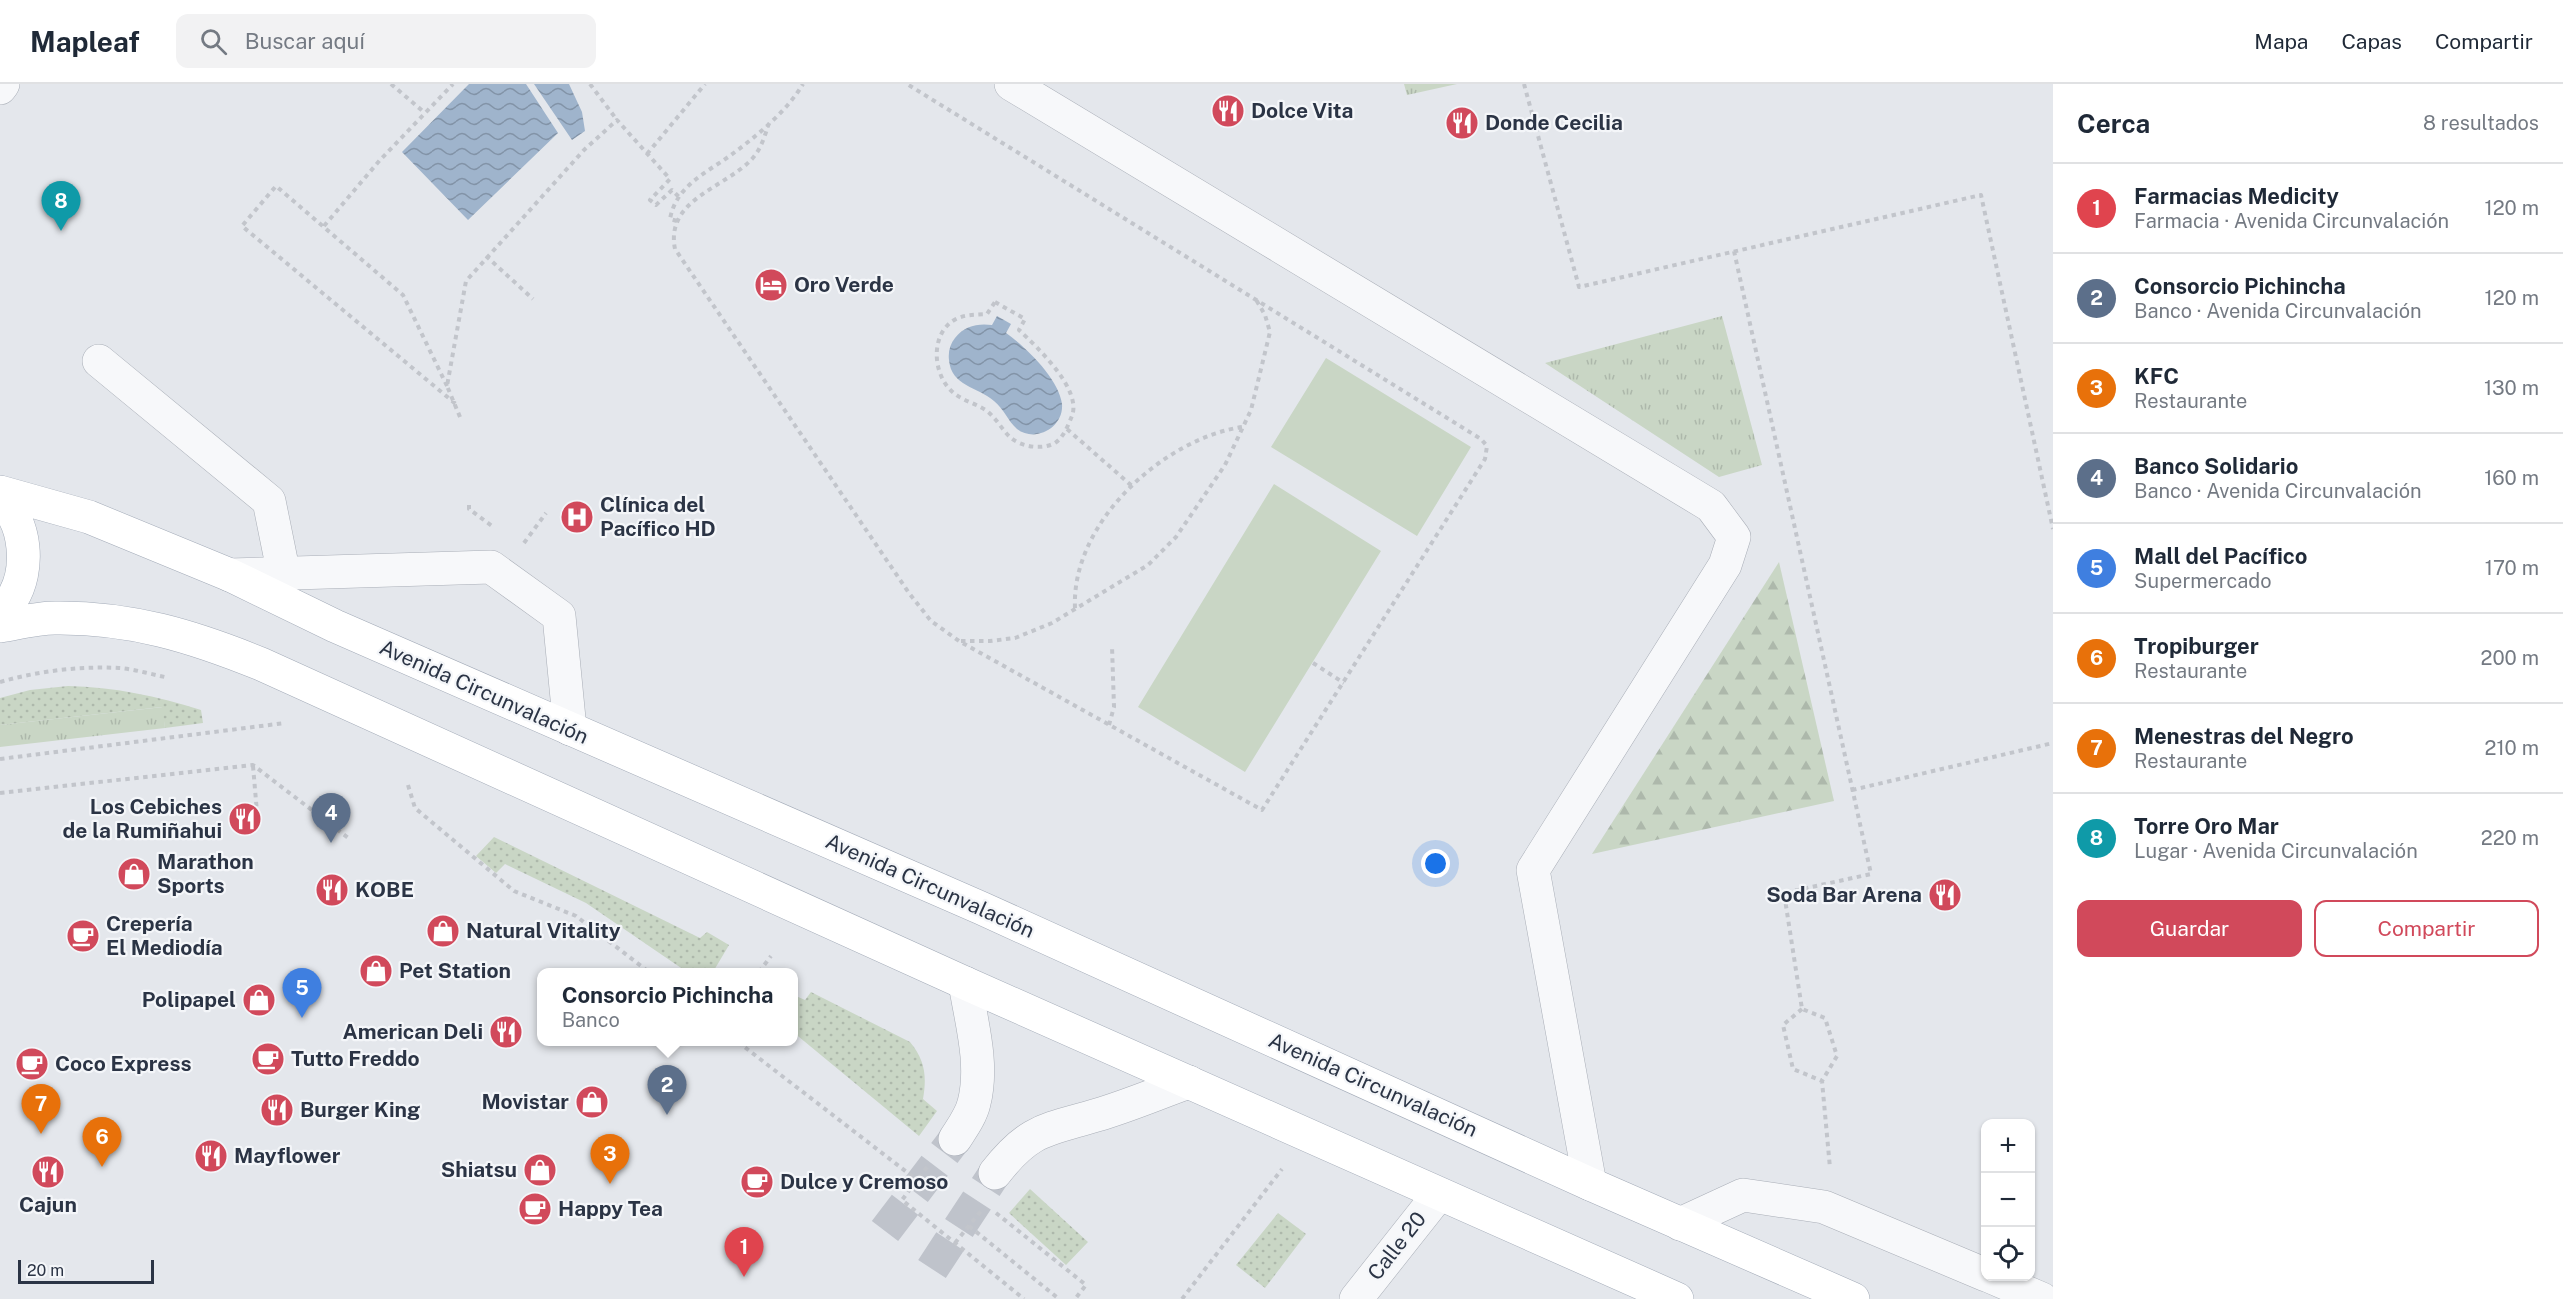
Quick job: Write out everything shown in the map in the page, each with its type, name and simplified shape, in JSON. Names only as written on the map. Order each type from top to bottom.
[{"type":"main road","name":"Avenida Circunvalación","points":[[0,492],[89,517],[230,575],[335,627],[992,913],[1590,1184],[1852,1299]]},
{"type":"main road","points":[[0,500],[18,525],[24,549],[22,575],[13,598],[0,613]]},
{"type":"main road","points":[[0,626],[52,618],[92,619],[153,627],[201,640],[261,664],[965,983],[1677,1299]]},
{"type":"street","points":[[0,88],[3,84]]},
{"type":"street","points":[[1011,84],[1711,506],[1734,537],[1725,565],[1533,870],[1590,1184]]},
{"type":"street","points":[[99,362],[269,501],[284,575]]},
{"type":"street","points":[[230,575],[491,567],[559,616],[570,729]]},
{"type":"street","points":[[943,1150],[974,1104],[978,1081],[977,1056],[965,983]]},
{"type":"street","points":[[995,1173],[1009,1155],[1030,1137],[1054,1125],[1098,1115],[1189,1082]]},
{"type":"street","name":"Calle 20","points":[[1356,1299],[1439,1194]]},
{"type":"street","points":[[1680,1224],[1743,1195],[1824,1207],[1981,1273]]},
{"type":"street","points":[[1999,1281],[2042,1299]]},
{"type":"path","points":[[391,84],[425,113]]},
{"type":"path","points":[[324,226],[380,160],[453,84]]},
{"type":"path","points":[[590,84],[617,120],[670,179],[650,200],[656,205],[672,190],[679,197]]},
{"type":"path","points":[[646,154],[705,84]]},
{"type":"path","points":[[677,221],[670,219],[679,197],[688,184],[733,154],[788,107],[803,84]]},
{"type":"path","points":[[769,123],[753,159],[723,183],[691,201],[677,221],[674,236],[675,249],[909,593],[931,621],[959,641],[1262,810],[1485,459],[1487,446],[1482,439],[908,84]]},
{"type":"path","points":[[1524,84],[1580,287],[1981,195],[2053,530]]},
{"type":"path","points":[[447,386],[466,282],[486,256],[584,150],[617,120]]},
{"type":"path","points":[[457,405],[242,226],[276,186],[403,295],[457,405],[460,417]]},
{"type":"path","points":[[1734,251],[1871,874],[1784,892],[1802,1009]]},
{"type":"path","points":[[486,256],[533,299]]},
{"type":"path","points":[[959,641],[1014,638],[1052,623],[1148,565],[1176,537],[1225,465],[1251,410],[1270,332],[1265,315],[1255,298]]},
{"type":"path","points":[[995,302],[1025,319],[1019,330],[1044,354],[1070,389],[1074,410],[1067,429],[1054,443],[1030,447],[1014,440],[995,417],[980,406],[954,394],[944,380],[938,367],[936,350],[941,334],[954,320],[969,314],[987,314],[995,302]]},
{"type":"path","points":[[1075,608],[1074,589],[1080,564],[1107,515],[1131,486],[1149,468],[1192,442],[1220,430],[1243,427]]},
{"type":"path","points":[[1067,429],[1131,486]]},
{"type":"path","points":[[520,548],[546,513]]},
{"type":"path","points":[[1110,725],[1114,707],[1112,646]]},
{"type":"path","points":[[1313,663],[1344,682]]},
{"type":"path","points":[[0,682],[34,673],[77,669],[122,668],[168,677]]},
{"type":"path","points":[[0,759],[285,723]]},
{"type":"path","points":[[1852,790],[2053,743]]},
{"type":"path","points":[[0,793],[253,765],[351,840]]},
{"type":"path","points":[[253,765],[258,824]]},
{"type":"path","points":[[408,785],[415,808],[514,891],[576,916],[644,968]]},
{"type":"path","points":[[762,968],[771,956]]},
{"type":"path","points":[[1802,1009],[1825,1018],[1837,1056],[1822,1081],[1831,1170]]},
{"type":"path","points":[[1802,1009],[1783,1025],[1793,1069],[1822,1081]]},
{"type":"path","points":[[744,1046],[917,1180]]},
{"type":"path","points":[[943,1150],[902,1200],[1024,1299]]},
{"type":"path","points":[[1182,1299],[1283,1167]]},
{"type":"path","points":[[955,1243],[986,1205]]},
{"type":"path","points":[[995,1212],[1086,1285],[1074,1299]]},
{"type":"path","points":[[969,1226],[1059,1299]]},
{"type":"green space","points":[[1404,84],[1457,84],[1407,95]]},
{"type":"green space","points":[[1722,316],[1762,465],[1719,477],[1545,363]]},
{"type":"green space","points":[[1326,358],[1471,447],[1417,536],[1271,447]]},
{"type":"green space","points":[[1274,484],[1381,551],[1245,772],[1138,707]]},
{"type":"green space","points":[[1779,562],[1834,801],[1592,854]]},
{"type":"green space","points":[[68,686],[119,690],[168,700],[201,710],[203,723],[165,728],[162,707],[0,725],[0,698],[30,690]]},
{"type":"green space","points":[[163,707],[165,728],[0,747],[0,725]]},
{"type":"green space","points":[[494,837],[700,938],[707,932],[729,945],[715,968],[681,968],[586,903],[505,864],[496,873],[476,856]]},
{"type":"green space","points":[[811,992],[910,1042],[919,1055],[924,1069],[923,1099],[937,1111],[919,1136],[798,1036],[798,997],[805,1000]]},
{"type":"green space","points":[[1030,1189],[1088,1242],[1066,1265],[1009,1213]]},
{"type":"green space","points":[[1278,1213],[1306,1234],[1265,1288],[1236,1265]]},
{"type":"water","points":[[469,84],[526,84],[558,133],[468,220],[402,152]]},
{"type":"water","points":[[534,84],[569,84],[582,112],[585,131],[572,140]]},
{"type":"water","points":[[997,316],[1011,324],[1006,333],[1023,346],[1040,364],[1060,394],[1062,404],[1058,420],[1047,431],[1040,434],[1024,433],[1017,429],[997,404],[988,396],[960,381],[951,369],[949,351],[955,338],[972,326],[992,325]]},
{"type":"tunnel","points":[[885,1231],[955,1139]]},
{"type":"tunnel","points":[[932,1269],[995,1173]]},
{"type":"place","name":"Dolce Vita","points":[[1228,111]]},
{"type":"place","name":"Donde Cecilia","points":[[1462,123]]},
{"type":"place","name":"Torre Oro Mar","points":[[61,231]]},
{"type":"place","name":"Oro Verde","points":[[771,285]]},
{"type":"place","name":"Clínica del Pacífico HD","points":[[577,517]]},
{"type":"place","name":"Los Cebiches de la Rumiñahui","points":[[245,819]]},
{"type":"place","name":"Banco Solidario","points":[[331,843]]},
{"type":"place","name":"Marathon Sports","points":[[134,874]]},
{"type":"place","name":"KOBE","points":[[332,890]]},
{"type":"place","name":"Soda Bar Arena","points":[[1945,895]]},
{"type":"place","name":"Natural Vitality","points":[[443,931]]},
{"type":"place","name":"Crepería El Mediodía","points":[[83,936]]},
{"type":"place","name":"Pet Station","points":[[376,971]]},
{"type":"place","name":"Polipapel","points":[[259,1000]]},
{"type":"place","name":"Mall del Pacífico","points":[[302,1018]]},
{"type":"place","name":"American Deli","points":[[506,1032]]},
{"type":"place","name":"Tutto Freddo","points":[[268,1059]]},
{"type":"place","name":"Coco Express","points":[[32,1064]]},
{"type":"place","name":"Movistar","points":[[592,1102]]},
{"type":"place","name":"Burger King","points":[[277,1110]]},
{"type":"place","name":"Consorcio Pichincha","points":[[667,1115]]},
{"type":"place","name":"Menestras del Negro","points":[[41,1134]]},
{"type":"place","name":"Mayflower","points":[[211,1156]]},
{"type":"place","name":"Tropiburger","points":[[102,1167]]},
{"type":"place","name":"Shiatsu","points":[[540,1170]]},
{"type":"place","name":"Cajun","points":[[48,1172]]},
{"type":"place","name":"Dulce y Cremoso","points":[[757,1182]]},
{"type":"place","name":"KFC","points":[[610,1184]]},
{"type":"place","name":"Happy Tea","points":[[535,1209]]},
{"type":"place","name":"Farmacias Medicity","points":[[744,1277]]}]
